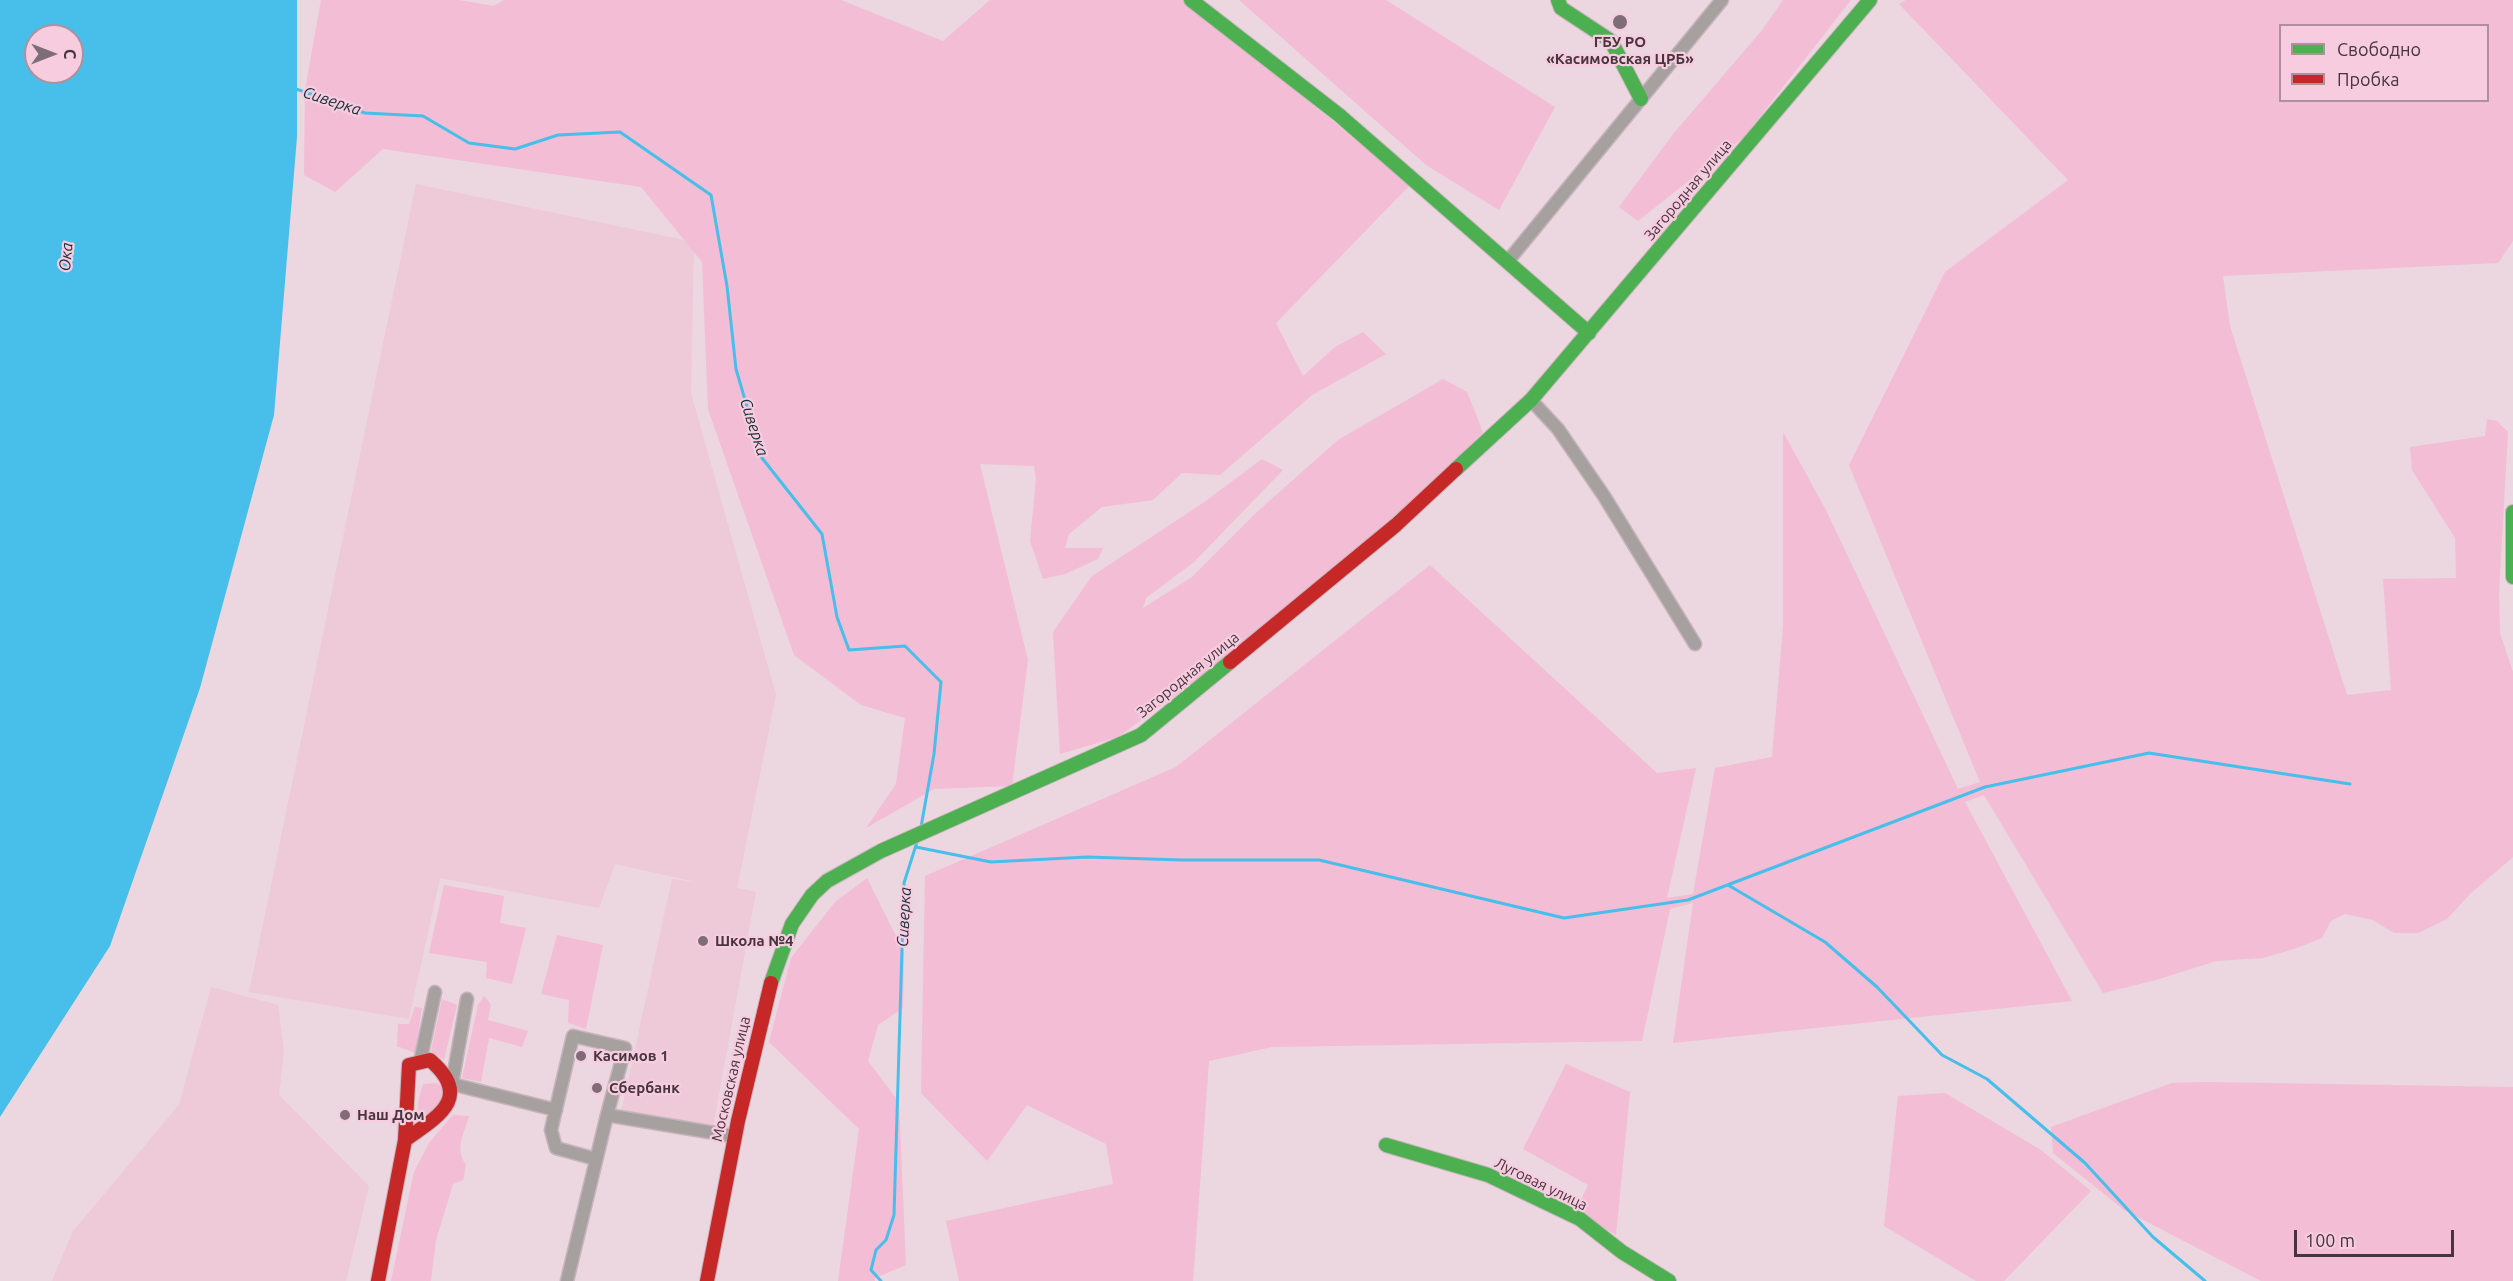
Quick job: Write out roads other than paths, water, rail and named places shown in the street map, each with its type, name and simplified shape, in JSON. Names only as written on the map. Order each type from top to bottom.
[{"type":"main road","points":[[1191,0],[1340,115],[1589,333]]},
{"type":"main road","points":[[1558,0],[1561,8],[1611,41],[1641,99]]},
{"type":"main road","name":"Загородная улица","points":[[813,893],[843,870],[881,851],[1141,735],[1396,525],[1530,400],[1870,0]]},
{"type":"main road","points":[[2513,512],[2513,577]]},
{"type":"main road","name":"Московская улица","points":[[707,1281],[734,1136],[777,958],[793,922],[813,893]]},
{"type":"main road","points":[[378,1281],[405,1140],[409,1065],[430,1060],[444,1069],[452,1084],[448,1104],[427,1124],[405,1140]]},
{"type":"main road","name":"Луговая улица","points":[[1386,1145],[1488,1175],[1580,1220],[1622,1252],[1669,1281]]},
{"type":"street","points":[[1508,261],[1722,0]]},
{"type":"street","points":[[1530,400],[1558,429],[1604,496],[1695,644]]},
{"type":"street","points":[[420,1062],[435,992]]},
{"type":"street","points":[[467,999],[452,1084],[556,1110]]},
{"type":"street","points":[[567,1281],[625,1048],[573,1036],[551,1130],[556,1148],[596,1159]]},
{"type":"street","points":[[607,1115],[734,1136]]},
{"type":"water","name":"Ока","points":[[0,0],[297,0],[297,137],[274,415],[200,688],[110,946],[0,1117]]},
{"type":"waterway","name":"Сиверка","points":[[296,89],[365,113],[423,116],[469,143],[515,149],[558,135],[620,132],[711,195],[727,286],[736,369],[762,458],[822,534],[837,617],[849,650],[905,646],[941,682],[934,754],[921,827]]},
{"type":"waterway","points":[[916,847],[991,862],[1087,857],[1319,860],[1564,918],[1688,900],[1985,787],[2149,753],[2350,784]]},
{"type":"waterway","name":"Сиверка","points":[[881,1281],[871,1270],[876,1250],[886,1240],[894,1215],[904,883],[917,842]]},
{"type":"waterway","points":[[1728,885],[1825,942],[1877,987],[1942,1055],[1987,1079],[2085,1163],[2153,1237],[2205,1281]]},
{"type":"place","name":"ГБУ РО «Касимовская ЦРБ»","points":[[1620,22]]},
{"type":"place","name":"Школа №4","points":[[703,941]]},
{"type":"place","name":"Касимов 1","points":[[581,1056]]},
{"type":"place","name":"Сбербанк","points":[[597,1088]]},
{"type":"place","name":"Наш Дом","points":[[345,1115]]}]
